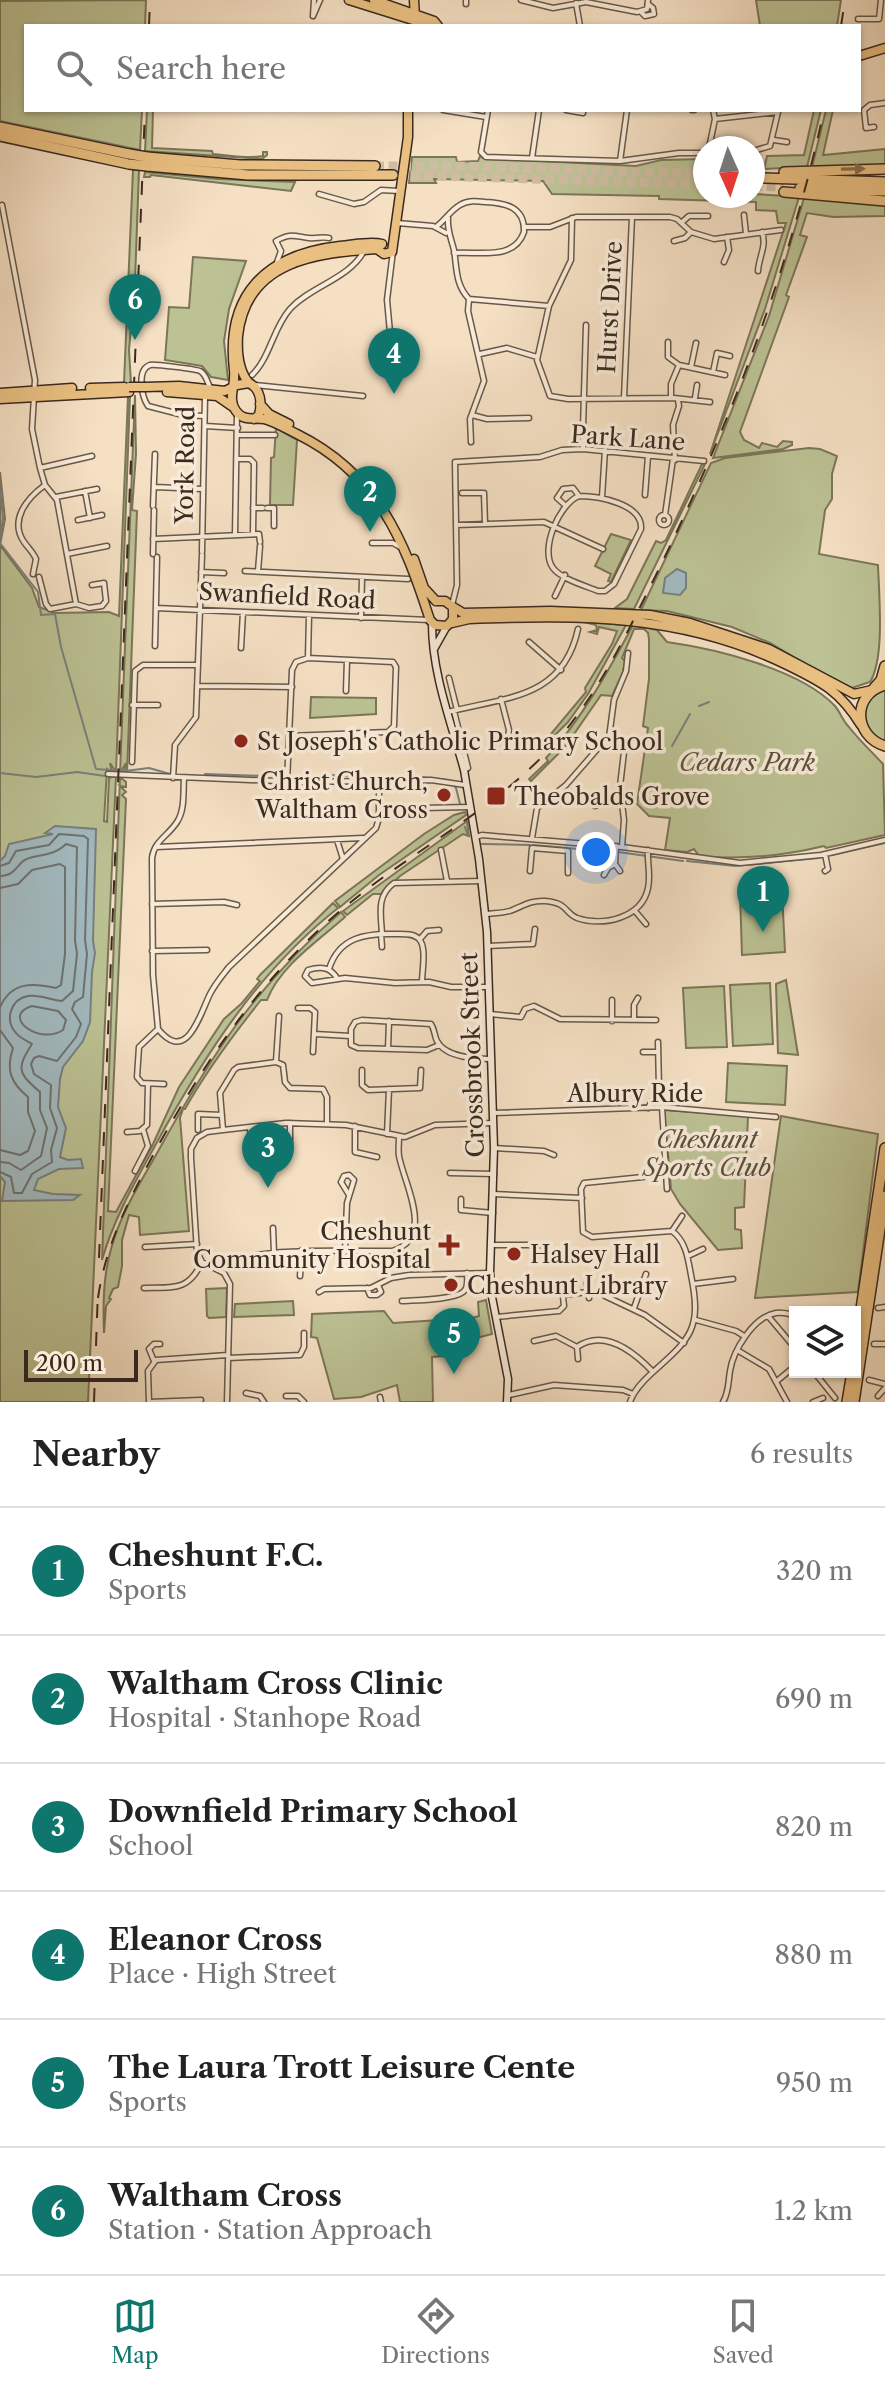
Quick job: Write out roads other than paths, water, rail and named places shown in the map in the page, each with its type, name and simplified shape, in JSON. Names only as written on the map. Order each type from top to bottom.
[{"type":"highway","points":[[0,127],[129,159]]},
{"type":"highway","points":[[0,136],[239,175],[393,175]]},
{"type":"highway","points":[[147,162],[375,166]]},
{"type":"highway","points":[[885,169],[764,175],[885,182]]},
{"type":"highway","points":[[885,191],[784,190],[885,201]]},
{"type":"highway","points":[[885,666],[881,680],[866,696],[860,711],[861,726],[885,756]]},
{"type":"highway","points":[[873,689],[885,685]]},
{"type":"highway","points":[[870,738],[885,746]]},
{"type":"highway","points":[[860,1306],[885,1148]]},
{"type":"highway","points":[[861,1338],[885,1196]]},
{"type":"highway","points":[[851,1402],[854,1378]]},
{"type":"main road","points":[[349,0],[400,12],[415,1]]},
{"type":"main road","points":[[374,0],[416,21]]},
{"type":"main road","points":[[415,1],[416,21]]},
{"type":"main road","points":[[861,55],[885,48]]},
{"type":"main road","points":[[387,248],[394,226],[408,137],[408,112]]},
{"type":"main road","points":[[235,409],[231,396],[234,387],[232,348],[237,314],[253,286],[276,265],[291,257],[330,247],[387,248]]},
{"type":"main road","points":[[254,419],[259,415],[260,402],[258,391],[240,366],[239,333],[246,308],[257,289],[282,268],[299,260],[387,248]]},
{"type":"main road","points":[[0,396],[145,389],[225,391],[251,381]]},
{"type":"main road","points":[[206,390],[244,418],[263,419],[292,431],[340,462],[376,499],[398,533],[430,618]]},
{"type":"main road","points":[[260,402],[269,414],[337,453],[372,487],[398,523],[424,588],[439,601],[463,613],[550,611],[650,615],[690,623],[769,649],[854,694],[873,689]]},
{"type":"main road","points":[[430,618],[439,601]]},
{"type":"main road","points":[[434,649],[449,624],[452,606]]},
{"type":"main road","points":[[430,618],[449,624],[494,618],[606,618],[688,630],[753,650],[803,673],[847,703],[861,726]]},
{"type":"main road","name":"Crossbrook Street","points":[[430,618],[434,649],[453,711],[470,799],[486,914],[494,1148],[491,1277],[508,1398]]},
{"type":"main road","points":[[508,1398],[515,1402]]},
{"type":"street","points":[[521,0],[553,8],[586,2],[641,12],[645,16],[654,14],[648,2],[641,12]]},
{"type":"street","points":[[858,19],[879,19],[881,0]]},
{"type":"street","points":[[576,3],[580,24]]},
{"type":"street","points":[[874,127],[866,128],[864,110],[870,105],[885,103]]},
{"type":"street","points":[[459,112],[484,115],[486,120]]},
{"type":"street","points":[[488,112],[483,155],[620,161],[693,153]]},
{"type":"street","points":[[532,158],[539,112]]},
{"type":"street","points":[[577,112],[583,113]]},
{"type":"street","points":[[620,161],[627,112]]},
{"type":"street","points":[[711,136],[713,112]]},
{"type":"street","points":[[715,119],[770,112]]},
{"type":"street","points":[[765,147],[773,140],[778,112]]},
{"type":"street","points":[[773,140],[787,142]]},
{"type":"street","points":[[319,194],[354,204],[364,202],[381,190],[399,191]]},
{"type":"street","points":[[394,226],[437,226],[467,202],[501,203],[516,209],[525,227],[522,240],[510,250],[454,253]]},
{"type":"street","points":[[2,205],[36,393],[32,429],[45,485],[56,497],[76,604]]},
{"type":"street","points":[[744,215],[746,234]]},
{"type":"street","points":[[681,223],[689,216],[708,216]]},
{"type":"street","name":"Hurst Drive","points":[[624,399],[632,217]]},
{"type":"street","points":[[525,227],[550,227],[572,218],[665,217],[675,218],[691,232],[710,239],[781,230]]},
{"type":"street","points":[[448,218],[448,234],[458,281],[469,299],[468,311],[480,354],[484,384],[472,415],[471,442]]},
{"type":"street","points":[[572,218],[570,262],[549,306],[537,357],[538,368],[550,396],[555,399],[671,398],[710,402]]},
{"type":"street","points":[[437,226],[448,234]]},
{"type":"street","points":[[674,241],[685,238],[691,232]]},
{"type":"street","points":[[758,271],[765,244],[762,232]]},
{"type":"street","points":[[291,257],[281,251],[276,241],[289,235],[329,238]]},
{"type":"street","points":[[724,262],[729,250],[727,237]]},
{"type":"street","points":[[387,248],[390,262],[387,300],[393,365]]},
{"type":"street","points":[[387,248],[390,262]]},
{"type":"street","points":[[276,265],[281,251]]},
{"type":"street","points":[[348,251],[355,263]]},
{"type":"street","points":[[363,396],[269,389],[251,381],[290,310],[302,298],[355,263],[364,251]]},
{"type":"street","points":[[469,299],[549,306]]},
{"type":"street","points":[[583,428],[586,325]]},
{"type":"street","points":[[668,342],[668,357],[679,365],[725,375]]},
{"type":"street","points":[[691,367],[696,343]]},
{"type":"street","points":[[381,350],[390,348]]},
{"type":"street","points":[[480,354],[507,348],[537,357]]},
{"type":"street","points":[[713,372],[717,353],[730,356]]},
{"type":"street","points":[[204,416],[150,408],[144,401],[143,373],[150,365],[199,371],[206,378],[206,390]]},
{"type":"street","points":[[671,398],[671,384],[679,365]]},
{"type":"street","points":[[206,378],[206,390]]},
{"type":"street","points":[[695,399],[697,385]]},
{"type":"street","points":[[260,402],[269,389]]},
{"type":"street","name":"York Road","points":[[173,778],[176,741],[192,726],[196,717],[206,390]]},
{"type":"street","points":[[665,515],[674,460],[673,425],[678,400]]},
{"type":"street","points":[[235,409],[238,428],[235,535]]},
{"type":"street","points":[[472,415],[487,419],[529,418]]},
{"type":"street","points":[[204,426],[238,428]]},
{"type":"street","points":[[238,435],[275,435]]},
{"type":"street","points":[[583,439],[583,449]]},
{"type":"street","name":"Park Lane","points":[[456,525],[455,462],[540,457],[559,451],[583,449],[704,461]]},
{"type":"street","points":[[602,497],[605,450]]},
{"type":"street","points":[[155,454],[155,646]]},
{"type":"street","points":[[40,468],[92,456]]},
{"type":"street","points":[[645,495],[648,456]]},
{"type":"street","points":[[237,459],[250,459],[254,463],[253,534]]},
{"type":"street","points":[[45,485],[26,501],[20,520],[22,538],[36,559],[36,576],[49,608],[76,604],[89,608],[104,605],[104,583],[92,585]]},
{"type":"street","points":[[155,487],[202,489]]},
{"type":"street","points":[[566,506],[557,498],[563,489],[573,488],[579,496]]},
{"type":"street","points":[[56,497],[97,489]]},
{"type":"street","points":[[85,491],[90,518]]},
{"type":"street","points":[[462,493],[484,493],[485,524]]},
{"type":"street","points":[[579,496],[602,497],[637,514],[641,522],[641,529],[609,590],[598,591],[565,575],[551,562],[550,539],[554,525],[566,506],[579,496]]},
{"type":"street","points":[[253,508],[274,508],[274,526]]},
{"type":"street","points":[[78,520],[102,515]]},
{"type":"street","points":[[452,606],[458,562],[456,525],[540,521],[603,549]]},
{"type":"street","points":[[393,543],[398,533]]},
{"type":"street","points":[[153,539],[260,534],[258,572]]},
{"type":"street","points":[[372,543],[393,543],[406,552]]},
{"type":"street","points":[[67,554],[107,546]]},
{"type":"street","points":[[245,571],[408,579]]},
{"type":"street","points":[[201,572],[224,573]]},
{"type":"street","points":[[555,596],[565,575]]},
{"type":"street","points":[[361,618],[362,577]]},
{"type":"street","points":[[439,601],[455,591]]},
{"type":"street","name":"Swanfield Road","points":[[156,608],[361,618],[430,618]]},
{"type":"street","points":[[241,648],[243,612]]},
{"type":"street","points":[[308,658],[309,615]]},
{"type":"street","points":[[453,711],[534,690],[561,670],[573,650],[578,629]]},
{"type":"street","points":[[529,642],[561,670]]},
{"type":"street","points":[[608,745],[614,700],[626,671],[628,653]]},
{"type":"street","points":[[287,782],[289,736],[293,666],[299,660],[308,658],[390,661],[395,664],[393,728],[388,732],[289,736]]},
{"type":"street","points":[[346,691],[347,660]]},
{"type":"street","points":[[132,762],[134,675],[139,666],[198,665]]},
{"type":"street","points":[[446,690],[449,678]]},
{"type":"street","points":[[197,686],[292,687]]},
{"type":"street","points":[[501,699],[508,737]]},
{"type":"street","points":[[132,705],[158,705]]},
{"type":"street","points":[[532,838],[539,806],[566,785],[600,746],[608,745],[620,747],[624,752],[620,786],[624,820],[622,847]]},
{"type":"street","points":[[108,774],[287,782],[431,780],[465,785]]},
{"type":"street","points":[[184,778],[181,813],[154,847],[151,904],[154,1013],[158,1029],[173,1040],[180,1041],[190,1036],[213,989],[229,967],[378,824],[379,780]]},
{"type":"street","points":[[595,806],[603,803],[622,805]]},
{"type":"street","points":[[421,808],[452,811],[470,807]]},
{"type":"street","points":[[168,832],[172,846]]},
{"type":"street","points":[[476,837],[532,838],[551,845],[568,852],[568,873]]},
{"type":"street","points":[[154,847],[365,838]]},
{"type":"street","points":[[337,840],[343,859]]},
{"type":"street","points":[[530,871],[532,848],[551,845],[615,850],[622,847],[648,854],[740,863],[825,856],[885,840]]},
{"type":"street","points":[[441,850],[447,881]]},
{"type":"street","points":[[615,850],[615,864],[620,871]]},
{"type":"street","points":[[486,914],[507,912],[536,901],[561,904],[578,918],[617,919],[634,911],[643,901],[648,889],[648,854]]},
{"type":"street","points":[[825,856],[828,869],[825,871]]},
{"type":"street","points":[[604,875],[615,864]]},
{"type":"street","points":[[382,947],[381,898],[390,886],[399,882],[482,881]]},
{"type":"street","points":[[151,904],[224,902],[237,905]]},
{"type":"street","points":[[634,911],[646,924]]},
{"type":"street","points":[[487,946],[533,944],[535,929]]},
{"type":"street","points":[[420,939],[427,931],[439,930]]},
{"type":"street","points":[[329,969],[335,954],[358,936],[413,935],[420,939],[423,947],[422,982]]},
{"type":"street","points":[[152,951],[207,950]]},
{"type":"street","points":[[329,969],[308,970],[306,980],[312,983],[337,978],[489,987]]},
{"type":"street","points":[[329,969],[337,978]]},
{"type":"street","points":[[634,1020],[634,1005],[638,998]]},
{"type":"street","points":[[612,1000],[612,1021]]},
{"type":"street","points":[[490,1014],[521,1017],[525,1009],[534,1006],[556,1018],[656,1020]]},
{"type":"street","points":[[298,1008],[310,1008],[315,1012],[313,1052]]},
{"type":"street","points":[[276,1062],[279,1016]]},
{"type":"street","points":[[439,1045],[427,1050],[353,1046],[350,1036],[353,1025],[358,1021],[431,1024],[439,1045],[450,1052],[491,1059]]},
{"type":"street","points":[[388,1049],[389,1021]]},
{"type":"street","points":[[158,1029],[146,1038],[137,1053],[137,1077],[148,1084],[164,1084]]},
{"type":"street","points":[[315,1034],[350,1036]]},
{"type":"street","points":[[647,1108],[659,1089],[658,1042]]},
{"type":"street","points":[[643,1052],[658,1052]]},
{"type":"street","points":[[223,1130],[220,1093],[234,1070],[241,1066],[276,1062],[283,1065],[285,1082],[290,1088],[319,1088],[325,1092],[327,1124]]},
{"type":"street","points":[[362,1070],[363,1089],[420,1088],[421,1070]]},
{"type":"street","points":[[127,1132],[143,1129],[148,1121],[148,1084]]},
{"type":"street","points":[[387,1134],[389,1089]]},
{"type":"street","points":[[662,1107],[667,1189]]},
{"type":"street","name":"Albury Ride","points":[[493,1113],[662,1107],[776,1117]]},
{"type":"street","points":[[198,1130],[198,1114],[222,1115]]},
{"type":"street","points":[[290,1123],[290,1144]]},
{"type":"street","points":[[144,1288],[187,1284],[194,1278],[202,1262],[197,1244],[191,1149],[202,1134],[290,1123],[355,1126],[405,1137],[435,1125],[493,1123]]},
{"type":"street","points":[[355,1126],[355,1152],[377,1157]]},
{"type":"street","points":[[250,1127],[251,1147]]},
{"type":"street","points":[[135,1171],[148,1146],[143,1129]]},
{"type":"street","points":[[220,1270],[232,1261],[274,1253],[302,1250],[392,1251],[403,1247],[411,1238],[415,1224],[399,1154],[399,1137]]},
{"type":"street","points":[[494,1148],[544,1151],[554,1155]]},
{"type":"street","points":[[450,1173],[494,1174]]},
{"type":"street","points":[[630,1402],[633,1394],[653,1372],[684,1343],[696,1320],[687,1256],[682,1240],[672,1231],[588,1236],[582,1230],[582,1185],[587,1181],[643,1177]]},
{"type":"street","points":[[493,1194],[582,1198]]},
{"type":"street","points":[[345,1252],[349,1195]]},
{"type":"street","points":[[461,1199],[461,1210],[493,1213]]},
{"type":"street","points":[[672,1231],[682,1216]]},
{"type":"street","points":[[273,1228],[274,1253]]},
{"type":"street","points":[[145,1247],[197,1244]]},
{"type":"street","points":[[491,1245],[548,1245]]},
{"type":"street","points":[[687,1256],[703,1249]]},
{"type":"street","points":[[300,1276],[302,1250]]},
{"type":"street","points":[[202,1262],[220,1270],[230,1284],[227,1402]]},
{"type":"street","points":[[319,1292],[324,1289],[367,1288],[395,1277],[467,1273],[491,1277]]},
{"type":"street","points":[[402,1301],[463,1293],[467,1287],[467,1273]]},
{"type":"street","points":[[634,1308],[646,1274]]},
{"type":"street","points":[[693,1284],[733,1279]]},
{"type":"street","points":[[563,1295],[589,1295],[587,1283]]},
{"type":"street","points":[[496,1317],[559,1311],[564,1306],[562,1287]]},
{"type":"street","points":[[605,1296],[634,1308],[684,1343]]},
{"type":"street","points":[[878,1308],[885,1307]]},
{"type":"street","points":[[723,1402],[737,1350],[744,1336],[768,1316],[789,1314]]},
{"type":"street","points":[[768,1316],[789,1341]]},
{"type":"street","points":[[696,1320],[744,1336]]},
{"type":"street","points":[[201,1400],[149,1402],[148,1371],[154,1361],[162,1358],[300,1355],[304,1347],[304,1333]]},
{"type":"street","points":[[534,1341],[556,1336],[577,1347],[594,1341],[622,1346],[635,1353],[653,1372]]},
{"type":"street","points":[[154,1361],[149,1349],[154,1344],[160,1344]]},
{"type":"street","points":[[874,1344],[885,1344]]},
{"type":"street","points":[[577,1347],[578,1359]]},
{"type":"street","points":[[737,1350],[765,1365],[787,1402]]},
{"type":"street","points":[[777,1381],[789,1371]]},
{"type":"street","points":[[819,1378],[835,1398]]},
{"type":"street","points":[[869,1380],[885,1386],[878,1396]]},
{"type":"street","points":[[508,1398],[554,1385],[622,1390],[633,1394]]},
{"type":"street","points":[[246,1393],[260,1396],[264,1402]]},
{"type":"street","points":[[286,1396],[298,1396],[304,1402]]},
{"type":"street","points":[[813,1402],[823,1398]]},
{"type":"water","points":[[677,569],[686,573],[686,588],[680,595],[663,593],[665,578]]},
{"type":"water","points":[[55,826],[96,829],[95,953],[90,1022],[83,1041],[63,1067],[58,1107],[66,1128],[60,1157],[81,1159],[83,1168],[59,1169],[38,1179],[34,1190],[80,1195],[73,1200],[2,1201],[5,1182],[0,1176],[0,861],[9,844],[53,834],[45,833]]},
{"type":"waterway","points":[[0,489],[3,518],[0,540]]},
{"type":"waterway","points":[[0,543],[38,592],[41,615],[55,614],[61,647],[96,769],[125,771],[149,768],[170,774]]},
{"type":"waterway","points":[[699,706],[709,702]]},
{"type":"waterway","points":[[672,746],[690,714]]},
{"type":"waterway","points":[[0,773],[36,777],[77,772],[105,776]]},
{"type":"waterway","points":[[205,774],[266,776]]},
{"type":"waterway","points":[[309,778],[324,775],[414,777]]},
{"type":"waterway","points":[[420,777],[449,780],[456,788],[460,804]]},
{"type":"waterway","points":[[465,827],[468,836]]},
{"type":"waterway","points":[[832,855],[885,843]]},
{"type":"waterway","points":[[482,844],[530,845]]},
{"type":"waterway","points":[[533,845],[613,852]]},
{"type":"waterway","points":[[618,852],[683,861]]},
{"type":"waterway","points":[[687,861],[735,866],[818,858]]},
{"type":"tunnel","points":[[375,166],[693,174]]},
{"type":"tunnel","points":[[397,175],[693,184]]},
{"type":"tunnel","points":[[765,186],[784,187]]},
{"type":"railway","points":[[149,24],[150,0]]},
{"type":"railway","points":[[841,24],[845,0]]},
{"type":"railway","points":[[99,1258],[145,112]]},
{"type":"railway","points":[[98,1298],[113,1238],[138,1183],[202,1072],[250,1005],[305,943],[336,914],[494,799],[540,759],[576,717],[602,678],[683,519],[732,405],[775,289],[810,171],[824,112]]},
{"type":"railway","points":[[94,1402],[98,1290]]},
{"type":"place","name":"Waltham Cross","points":[[135,340]]},
{"type":"place","name":"Eleanor Cross","points":[[394,394]]},
{"type":"place","name":"Waltham Cross Clinic","points":[[370,532]]},
{"type":"place","name":"St Joseph's Catholic Primary School","points":[[241,741]]},
{"type":"place","name":"Christ Church, Waltham Cross","points":[[444,795]]},
{"type":"place","name":"Theobalds Grove","points":[[496,796]]},
{"type":"place","name":"Cheshunt F.C.","points":[[763,932]]},
{"type":"place","name":"Downfield Primary School","points":[[268,1188]]},
{"type":"place","name":"Cheshunt Community Hospital","points":[[449,1245]]},
{"type":"place","name":"Halsey Hall","points":[[514,1254]]},
{"type":"place","name":"Cheshunt Library","points":[[451,1285]]},
{"type":"place","name":"The Laura Trott Leisure Cente","points":[[454,1374]]},
{"type":"park label","name":"Cedars Park","points":[[747,762]]},
{"type":"park label","name":"Cheshunt Sports Club","points":[[707,1153]]}]
